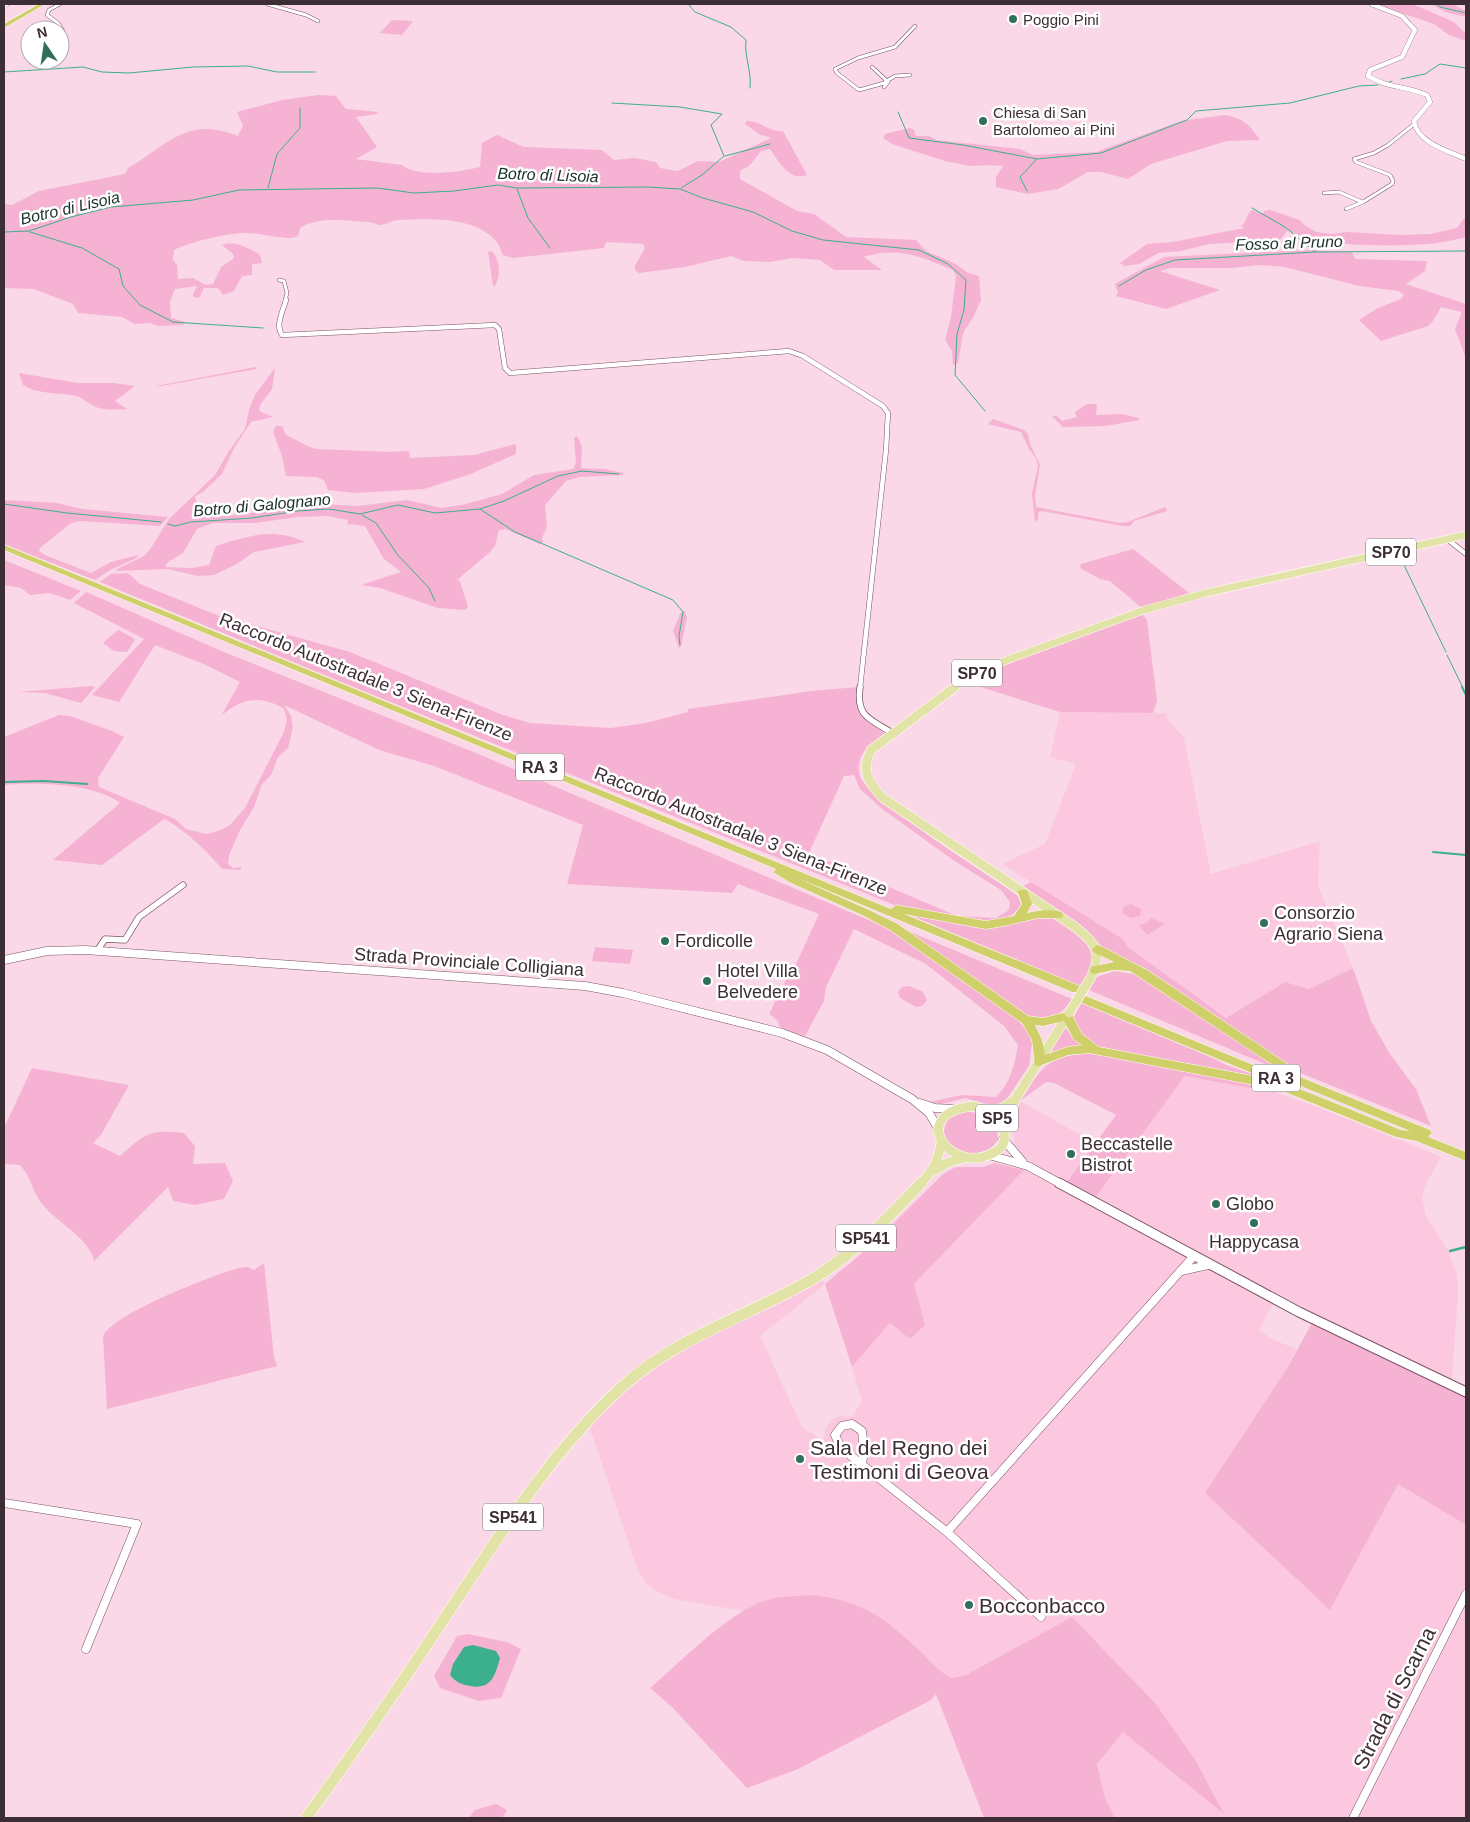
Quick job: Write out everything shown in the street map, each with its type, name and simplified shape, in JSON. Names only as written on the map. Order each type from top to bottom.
[{"type":"highway","points":[[4,22],[35,4]]},
{"type":"highway","points":[[4,22],[41,4]]},
{"type":"highway","name":"Raccordo Autostradale 3 Siena-Firenze","points":[[4,547],[1073,991]]},
{"type":"highway","name":"Raccordo Autostradale 3 Siena-Firenze","points":[[4,552],[781,870]]},
{"type":"highway","points":[[781,870],[808,874],[886,906],[904,911],[986,925],[1001,924],[1035,913],[1058,915]]},
{"type":"highway","points":[[781,870],[805,888],[874,916],[894,927],[1026,1020],[1039,1044],[1038,1062],[1070,1050],[1096,1050],[1281,1086],[1400,1134],[1418,1137]]},
{"type":"highway","points":[[1018,918],[1027,904],[1023,892]]},
{"type":"highway","points":[[1097,949],[1137,969],[1288,1070],[1411,1123],[1440,1139]]},
{"type":"highway","points":[[1093,974],[1118,966],[1137,969]]},
{"type":"highway","name":"RA 3","points":[[1466,1150],[1087,997],[1466,1157]]},
{"type":"highway","points":[[1026,1020],[1043,1022],[1068,1014],[1078,1038],[1096,1050]]},
{"type":"main road","points":[[1371,4],[1405,18],[1412,23],[1415,30],[1402,57],[1370,70],[1367,74],[1386,87],[1415,91],[1429,97],[1428,104],[1414,121],[1413,125],[1424,138],[1466,159]]},
{"type":"main road","name":"SP70","points":[[1097,949],[1085,934],[883,798],[872,787],[865,775],[867,757],[878,743],[952,688],[987,668],[1144,610],[1206,593],[1466,535]]},
{"type":"main road","points":[[1003,1136],[1016,1098],[1093,974],[1098,958],[1097,949]]},
{"type":"main road","name":"Strada Provinciale Colligiana","points":[[4,960],[47,951],[97,951],[522,981],[606,989],[804,1040],[835,1055],[912,1100],[929,1113],[938,1128]]},
{"type":"main road","points":[[989,1111],[1002,1108],[1016,1098]]},
{"type":"main road","name":"Strada Provinciale Colligiana","points":[[912,1100],[931,1107],[952,1109]]},
{"type":"main road","name":"SP5","points":[[941,1142],[938,1128],[942,1117],[952,1109],[974,1106],[989,1111],[997,1118],[1003,1136],[1017,1157],[1028,1166]]},
{"type":"main road","name":"SP5","points":[[964,1157],[977,1158],[989,1155],[998,1149],[1003,1136]]},
{"type":"main road","points":[[941,1142],[948,1150],[964,1157]]},
{"type":"main road","name":"SP541","points":[[306,1818],[516,1513],[566,1444],[588,1418],[625,1384],[670,1351],[702,1332],[796,1287],[833,1266],[872,1232],[930,1173],[939,1159],[941,1142]]},
{"type":"main road","name":"SP5","points":[[989,1155],[1028,1166],[1193,1257],[1359,1343],[1466,1392]]},
{"type":"main road","name":"SP541","points":[[930,1173],[947,1163],[964,1157]]},
{"type":"street","points":[[54,20],[46,15],[60,4]]},
{"type":"street","points":[[267,4],[306,15],[318,21]]},
{"type":"street","points":[[910,75],[895,76],[869,88],[859,90],[837,73],[835,69],[858,58],[894,47],[916,26]]},
{"type":"street","points":[[872,67],[889,83],[884,87]]},
{"type":"street","points":[[1346,209],[1357,207],[1387,187],[1393,180],[1390,175],[1356,162],[1354,159],[1374,153],[1388,145],[1413,125]]},
{"type":"street","points":[[1324,193],[1346,193],[1350,198],[1362,202]]},
{"type":"street","points":[[279,280],[284,282],[288,291],[278,320],[279,331],[282,335],[489,324],[495,325],[499,330],[505,368],[510,373],[788,351],[803,356],[883,406],[888,413],[886,450],[858,702],[860,710],[866,716],[892,733]]},
{"type":"street","points":[[1447,539],[1466,554]]},
{"type":"street","points":[[97,951],[105,939],[125,940],[139,917],[184,885]]},
{"type":"street","points":[[947,1532],[1193,1257]]},
{"type":"street","points":[[1179,1272],[1208,1265]]},
{"type":"street","points":[[862,1464],[864,1450],[862,1431],[852,1424],[840,1426],[835,1433],[837,1444],[862,1464],[947,1532],[1041,1617]]},
{"type":"street","points":[[4,1503],[136,1524],[86,1649]]},
{"type":"street","name":"Strada di Scarna","points":[[1353,1818],[1466,1594]]},
{"type":"shaded area","points":[[1375,4],[1408,4],[1417,6],[1454,22],[1466,34],[1466,41],[1449,35],[1434,24]]},
{"type":"shaded area","points":[[1431,4],[1452,4],[1466,11],[1466,17],[1445,12]]},
{"type":"shaded area","points":[[392,20],[413,21],[402,35],[380,33]]},
{"type":"shaded area","points":[[319,95],[336,96],[346,109],[378,112],[377,114],[356,117],[377,147],[356,159],[402,165],[418,172],[429,173],[462,171],[480,167],[482,143],[497,135],[524,147],[602,150],[614,160],[635,158],[656,162],[660,168],[678,171],[698,161],[719,162],[771,138],[759,134],[745,124],[746,121],[752,121],[777,131],[783,131],[807,175],[795,176],[790,173],[770,149],[761,151],[750,165],[740,171],[740,179],[797,211],[814,214],[846,237],[916,240],[926,251],[956,264],[968,273],[979,276],[981,300],[974,316],[963,333],[958,363],[953,365],[952,351],[945,340],[951,317],[956,276],[953,270],[910,254],[888,253],[864,257],[882,270],[834,270],[820,260],[793,258],[770,262],[744,261],[731,256],[685,267],[639,273],[635,270],[635,266],[645,248],[643,244],[606,242],[604,248],[513,258],[503,255],[496,241],[475,227],[449,220],[436,219],[397,220],[379,225],[369,222],[342,220],[324,221],[308,224],[300,228],[298,236],[292,238],[237,233],[209,238],[181,247],[174,250],[173,260],[177,265],[178,279],[193,278],[206,285],[213,284],[221,267],[234,258],[233,254],[222,245],[232,243],[247,247],[260,255],[262,263],[252,264],[252,275],[242,276],[234,291],[223,295],[218,288],[204,288],[199,298],[194,297],[193,294],[197,286],[175,289],[170,302],[171,318],[185,322],[183,325],[158,326],[150,323],[135,324],[122,317],[78,313],[73,304],[34,289],[4,288],[4,204],[12,205],[39,191],[125,174],[128,168],[167,142],[192,131],[205,129],[221,130],[238,136],[243,126],[237,112],[282,100]]},
{"type":"shaded area","points":[[1225,115],[1246,123],[1260,140],[1227,141],[1151,164],[1128,179],[1101,172],[1088,172],[1058,189],[1028,194],[996,187],[996,177],[1003,166],[970,166],[948,162],[892,144],[883,138],[885,134],[910,128],[914,130],[916,136],[929,136],[936,140],[1020,149],[1033,155],[1096,152],[1181,121]]},
{"type":"shaded area","points":[[1252,210],[1263,214],[1264,211],[1270,210],[1300,220],[1304,225],[1316,232],[1331,234],[1347,232],[1399,235],[1430,234],[1457,228],[1466,216],[1466,237],[1440,243],[1359,245],[1317,240],[1300,236],[1288,230],[1280,240],[1209,244],[1181,251],[1158,253],[1139,264],[1125,266],[1120,263],[1147,244],[1173,242],[1244,228],[1241,226]]},
{"type":"shaded area","points":[[1308,250],[1352,252],[1355,259],[1427,261],[1425,271],[1406,284],[1466,304],[1466,358],[1455,329],[1462,312],[1441,307],[1428,326],[1381,341],[1359,320],[1376,309],[1401,299],[1404,295],[1399,291],[1359,286],[1285,267],[1261,265],[1231,268],[1171,268],[1160,271],[1220,290],[1166,309],[1116,296],[1118,293],[1115,284],[1164,257]]},
{"type":"shaded area","points":[[492,251],[497,259],[499,268],[495,286],[493,286],[488,252]]},
{"type":"shaded area","points":[[256,367],[256,369],[156,386]]},
{"type":"shaded area","points":[[275,368],[272,389],[260,405],[259,411],[273,417],[251,422],[234,448],[222,474],[203,492],[195,496],[201,510],[213,515],[224,516],[324,504],[358,506],[407,500],[442,508],[466,504],[502,494],[534,475],[573,469],[576,463],[574,438],[577,436],[582,447],[581,468],[605,469],[623,473],[623,475],[579,477],[566,481],[545,505],[547,527],[542,538],[543,542],[540,544],[505,529],[499,530],[495,546],[490,552],[457,580],[460,581],[468,607],[465,610],[438,608],[380,588],[361,585],[401,572],[384,559],[365,526],[347,524],[348,520],[327,516],[298,517],[255,523],[213,523],[197,529],[183,553],[168,562],[165,567],[192,568],[209,565],[216,546],[249,536],[282,535],[305,542],[254,552],[237,564],[214,575],[198,576],[168,569],[116,571],[144,556],[169,519],[215,475],[245,429],[249,410],[255,395]]},
{"type":"shaded area","points":[[19,373],[78,383],[113,383],[135,386],[115,401],[127,409],[107,409],[96,407],[76,396],[42,392],[29,388],[23,385]]},
{"type":"shaded area","points":[[1087,404],[1097,404],[1096,415],[1122,414],[1139,418],[1139,420],[1106,426],[1063,427],[1052,416],[1057,416],[1062,421],[1077,417],[1075,412]]},
{"type":"shaded area","points":[[993,419],[1024,430],[1028,434],[1030,444],[1040,465],[1035,496],[1036,507],[1120,523],[1128,522],[1165,507],[1167,511],[1134,521],[1130,526],[1042,511],[1038,513],[1038,520],[1035,521],[1032,493],[1038,467],[1036,458],[1029,449],[1021,432],[988,424]]},
{"type":"shaded area","points":[[276,426],[282,426],[286,435],[317,449],[374,452],[409,451],[410,458],[474,455],[516,444],[516,454],[468,475],[424,489],[354,493],[328,490],[324,480],[317,477],[286,476],[282,456],[273,432]]},
{"type":"shaded area","points":[[4,500],[57,503],[82,509],[168,517],[160,526],[81,521],[71,523],[41,547],[39,551],[45,555],[91,573],[111,562],[138,555],[137,558],[110,570],[95,580],[4,544]]},
{"type":"shaded area","points":[[1133,549],[1189,593],[1142,608],[1110,581],[1100,579],[1080,568],[1081,564]]},
{"type":"shaded area","points":[[4,560],[81,591],[70,600],[50,593],[30,595],[21,588],[4,585]]},
{"type":"shaded area","points":[[128,573],[140,584],[217,615],[350,652],[503,715],[530,723],[611,728],[646,723],[688,712],[688,709],[811,691],[858,687],[858,704],[862,715],[885,734],[869,746],[861,756],[859,762],[860,776],[867,787],[905,819],[1017,895],[1021,904],[1008,917],[990,922],[897,906],[361,690],[100,582],[111,574]],"holes":[[[854,775],[860,789],[881,808],[953,860],[1001,890],[1010,902],[1009,910],[996,918],[957,916],[809,853],[844,776]]]},
{"type":"shaded area","points":[[86,592],[224,652],[476,753],[885,927],[1019,1021],[1029,1034],[1032,1043],[1029,1066],[1006,1100],[995,1106],[965,1098],[942,1104],[929,1102],[962,1095],[996,1097],[1005,1086],[1011,1073],[1018,1045],[1004,1026],[926,964],[854,929],[826,987],[824,1001],[805,1036],[780,1028],[778,1021],[769,1014],[788,976],[791,975],[819,914],[738,884],[732,893],[567,884],[583,825],[434,766],[379,750],[284,705],[291,716],[293,727],[288,748],[278,757],[271,775],[262,784],[254,807],[240,830],[229,855],[228,864],[233,868],[242,867],[240,870],[222,869],[195,841],[164,819],[102,865],[53,860],[120,803],[109,796],[95,791],[64,785],[4,785],[4,737],[59,715],[70,716],[112,731],[124,737],[98,778],[99,787],[175,819],[186,829],[207,834],[230,825],[245,808],[284,732],[287,720],[284,709],[267,701],[259,700],[243,702],[221,716],[240,682],[206,665],[155,645],[119,702],[92,695],[144,639],[74,603]]},
{"type":"shaded area","points":[[685,611],[687,618],[679,648],[673,631],[681,612]]},
{"type":"shaded area","points":[[1141,613],[1147,620],[1157,701],[1153,713],[1060,712],[968,683],[989,671]]},
{"type":"shaded area","points":[[118,630],[135,640],[127,652],[114,651],[103,643]]},
{"type":"shaded area","points":[[95,687],[81,703],[45,693],[19,692]]},
{"type":"shaded area","points":[[1060,712],[1166,713],[1167,718],[1184,738],[1211,874],[1320,841],[1318,886],[1353,968],[1309,989],[1285,982],[1226,1018],[1129,948],[1123,939],[1002,864],[1045,844],[1076,764],[1050,757]]},
{"type":"shaded area","points":[[1031,882],[1123,939],[1129,948],[1226,1018],[1285,982],[1309,989],[1353,968],[1371,1021],[1390,1054],[1416,1089],[1431,1126],[1303,1074],[1280,1062],[1146,969],[1103,948],[1088,932],[1021,887]]},
{"type":"shaded area","points":[[1131,904],[1141,909],[1140,916],[1131,918],[1123,914],[1123,907]]},
{"type":"shaded area","points":[[912,916],[991,928],[1027,918],[1049,917],[1072,928],[1086,942],[1093,958],[1092,965],[1080,986]]},
{"type":"shaded area","points":[[1151,918],[1165,924],[1147,935],[1139,925],[1147,923]]},
{"type":"shaded area","points":[[903,929],[1072,999],[1063,1010],[1054,1016],[1029,1019]]},
{"type":"shaded area","points":[[595,947],[633,950],[630,964],[592,961]]},
{"type":"shaded area","points":[[1115,971],[1138,975],[1272,1064],[1270,1066],[1089,990],[1097,977]]},
{"type":"shaded area","points":[[909,986],[923,992],[927,1000],[922,1006],[916,1007],[900,998],[898,992],[902,987]]},
{"type":"shaded area","points":[[1081,1003],[1226,1065],[1265,1078],[1095,1046],[1083,1038],[1073,1019]]},
{"type":"shaded area","points":[[1065,1027],[1082,1046],[1051,1052]]},
{"type":"shaded area","points":[[1090,1053],[1270,1087],[1277,1093],[1185,1076],[1095,1198],[1066,1183],[1116,1115],[1054,1083],[1046,1082],[1020,1101],[1037,1075],[1045,1067],[1057,1059]]},
{"type":"shaded area","points":[[32,1068],[129,1085],[101,1135],[93,1143],[120,1156],[148,1135],[163,1132],[184,1133],[195,1146],[193,1164],[225,1163],[233,1181],[224,1199],[195,1205],[173,1201],[168,1187],[94,1261],[92,1253],[87,1246],[43,1205],[24,1169],[20,1165],[4,1164],[4,1128]]},
{"type":"shaded area","points":[[1185,1076],[1277,1093],[1315,1106],[1441,1157],[1426,1184],[1422,1198],[1426,1216],[1447,1249],[1457,1275],[1458,1292],[1452,1381],[1268,1295],[1095,1198]]},
{"type":"shaded area","points":[[1020,1101],[1095,1143],[1066,1183],[1028,1160],[1015,1147],[1011,1122]]},
{"type":"shaded area","points":[[965,1111],[983,1114],[996,1125],[998,1139],[990,1148],[980,1153],[969,1154],[959,1151],[950,1145],[945,1137],[945,1128],[950,1117]]},
{"type":"shaded area","points":[[995,1163],[1024,1170],[914,1284],[925,1325],[910,1339],[890,1323],[852,1367],[825,1284],[874,1243],[943,1174],[956,1167],[983,1167]]},
{"type":"shaded area","points":[[1024,1170],[1273,1304],[1259,1330],[1272,1339],[1296,1349],[1286,1370],[1330,1610],[1398,1484],[1466,1525],[1466,1818],[1115,1818],[1105,1798],[1097,1764],[1123,1731],[1223,1812],[1196,1761],[1156,1704],[1072,1618],[966,1675],[952,1678],[764,1601],[744,1611],[674,1599],[658,1592],[647,1584],[638,1571],[589,1425],[630,1386],[676,1353],[821,1280],[825,1284],[760,1336],[802,1427],[824,1441],[825,1429],[833,1419],[841,1416],[852,1417],[862,1401],[852,1367],[890,1323],[914,1284]]},
{"type":"shaded area","points":[[264,1263],[274,1357],[277,1366],[107,1409],[103,1337],[110,1328],[142,1307],[186,1287],[238,1268],[248,1267],[254,1270]]},
{"type":"shaded area","points":[[1312,1323],[1466,1397],[1466,1525],[1398,1484],[1330,1610],[1205,1493],[1286,1370]]},
{"type":"shaded area","points":[[814,1595],[847,1602],[884,1620],[939,1670],[952,1678],[966,1675],[1072,1617],[1156,1704],[1196,1761],[1224,1814],[1123,1732],[1097,1764],[1105,1798],[1115,1818],[984,1818],[936,1694],[931,1700],[798,1769],[747,1788],[672,1707],[650,1688],[719,1628],[749,1608],[776,1598]]},
{"type":"shaded area","points":[[467,1634],[507,1642],[521,1649],[501,1698],[479,1701],[440,1688],[434,1676],[457,1636]]},
{"type":"shaded area","points":[[473,1645],[496,1651],[500,1658],[494,1676],[483,1686],[477,1687],[464,1684],[456,1681],[450,1675],[453,1664],[464,1647]]},
{"type":"shaded area","points":[[496,1804],[507,1810],[502,1818],[469,1818],[475,1810]]},
{"type":"waterway","points":[[688,4],[695,12],[731,27],[746,40],[750,88]]},
{"type":"waterway","points":[[1437,4],[1440,7],[1466,13]]},
{"type":"waterway","points":[[1401,79],[1425,74],[1440,64],[1466,68]]},
{"type":"waterway","points":[[4,72],[83,67],[102,72],[129,73],[193,67],[248,66],[277,72],[315,72]]},
{"type":"waterway","points":[[1387,83],[1392,81]]},
{"type":"waterway","points":[[1037,159],[1101,153],[1187,120],[1196,111],[1290,103],[1359,86],[1378,85]]},
{"type":"waterway","points":[[612,103],[680,107],[722,114],[711,125],[724,156],[702,175],[681,188]]},
{"type":"waterway","points":[[268,188],[277,154],[300,128],[300,108]]},
{"type":"waterway","points":[[898,112],[909,138],[963,145],[1037,159]]},
{"type":"waterway","points":[[725,156],[770,144]]},
{"type":"waterway","points":[[1027,191],[1020,177],[1037,159]]},
{"type":"waterway","name":"Botro di Lisoia","points":[[4,232],[29,231],[71,217],[111,207],[193,200],[239,190],[377,188],[414,193],[454,191],[498,185],[517,188],[647,187],[680,189],[703,198],[753,212],[792,231],[823,240],[919,250],[948,264],[966,280],[964,310],[957,334],[955,375],[985,411]]},
{"type":"waterway","points":[[517,189],[528,218],[550,248]]},
{"type":"waterway","points":[[1252,208],[1285,227],[1315,252]]},
{"type":"waterway","points":[[30,232],[82,248],[119,269],[123,286],[140,305],[173,322],[263,328]]},
{"type":"waterway","name":"Fosso al Pruno","points":[[1315,252],[1466,251]]},
{"type":"waterway","name":"Fosso al Pruno","points":[[1119,286],[1146,270],[1175,260],[1315,252]]},
{"type":"waterway","name":"Botro di Galognano","points":[[480,509],[504,501],[558,476],[582,471],[619,474]]},
{"type":"waterway","name":"Botro di Galognano","points":[[4,504],[67,513],[161,522]]},
{"type":"waterway","name":"Botro di Galognano","points":[[168,524],[175,526],[191,522],[252,518],[297,511],[329,509],[360,514],[398,505],[435,513],[480,509]]},
{"type":"waterway","points":[[480,509],[515,532],[673,600],[683,612],[679,636],[680,645]]},
{"type":"waterway","points":[[362,515],[376,523],[397,554],[429,588],[435,601]]},
{"type":"waterway","points":[[1402,561],[1446,652]]},
{"type":"waterway","points":[[1447,655],[1463,688]]},
{"type":"waterway","points":[[1462,687],[1466,695]]},
{"type":"waterway","points":[[4,782],[44,781],[87,784]]},
{"type":"waterway","points":[[1433,852],[1466,855]]},
{"type":"waterway","points":[[1450,1251],[1466,1247]]},
{"type":"place","name":"Poggio Pini","points":[[1013,19]]},
{"type":"place","name":"Chiesa di San Bartolomeo ai Pini","points":[[983,121]]},
{"type":"place","name":"Consorzio Agrario Siena","points":[[1264,923]]},
{"type":"place","name":"Fordicolle","points":[[665,941]]},
{"type":"place","name":"Hotel Villa Belvedere","points":[[707,981]]},
{"type":"place","name":"Beccastelle Bistrot","points":[[1071,1154]]},
{"type":"place","name":"Globo","points":[[1216,1204]]},
{"type":"place","name":"Happycasa","points":[[1254,1223]]},
{"type":"place","name":"Sala del Regno dei Testimoni di Geova","points":[[800,1459]]},
{"type":"place","name":"Bocconbacco","points":[[969,1605]]}]
